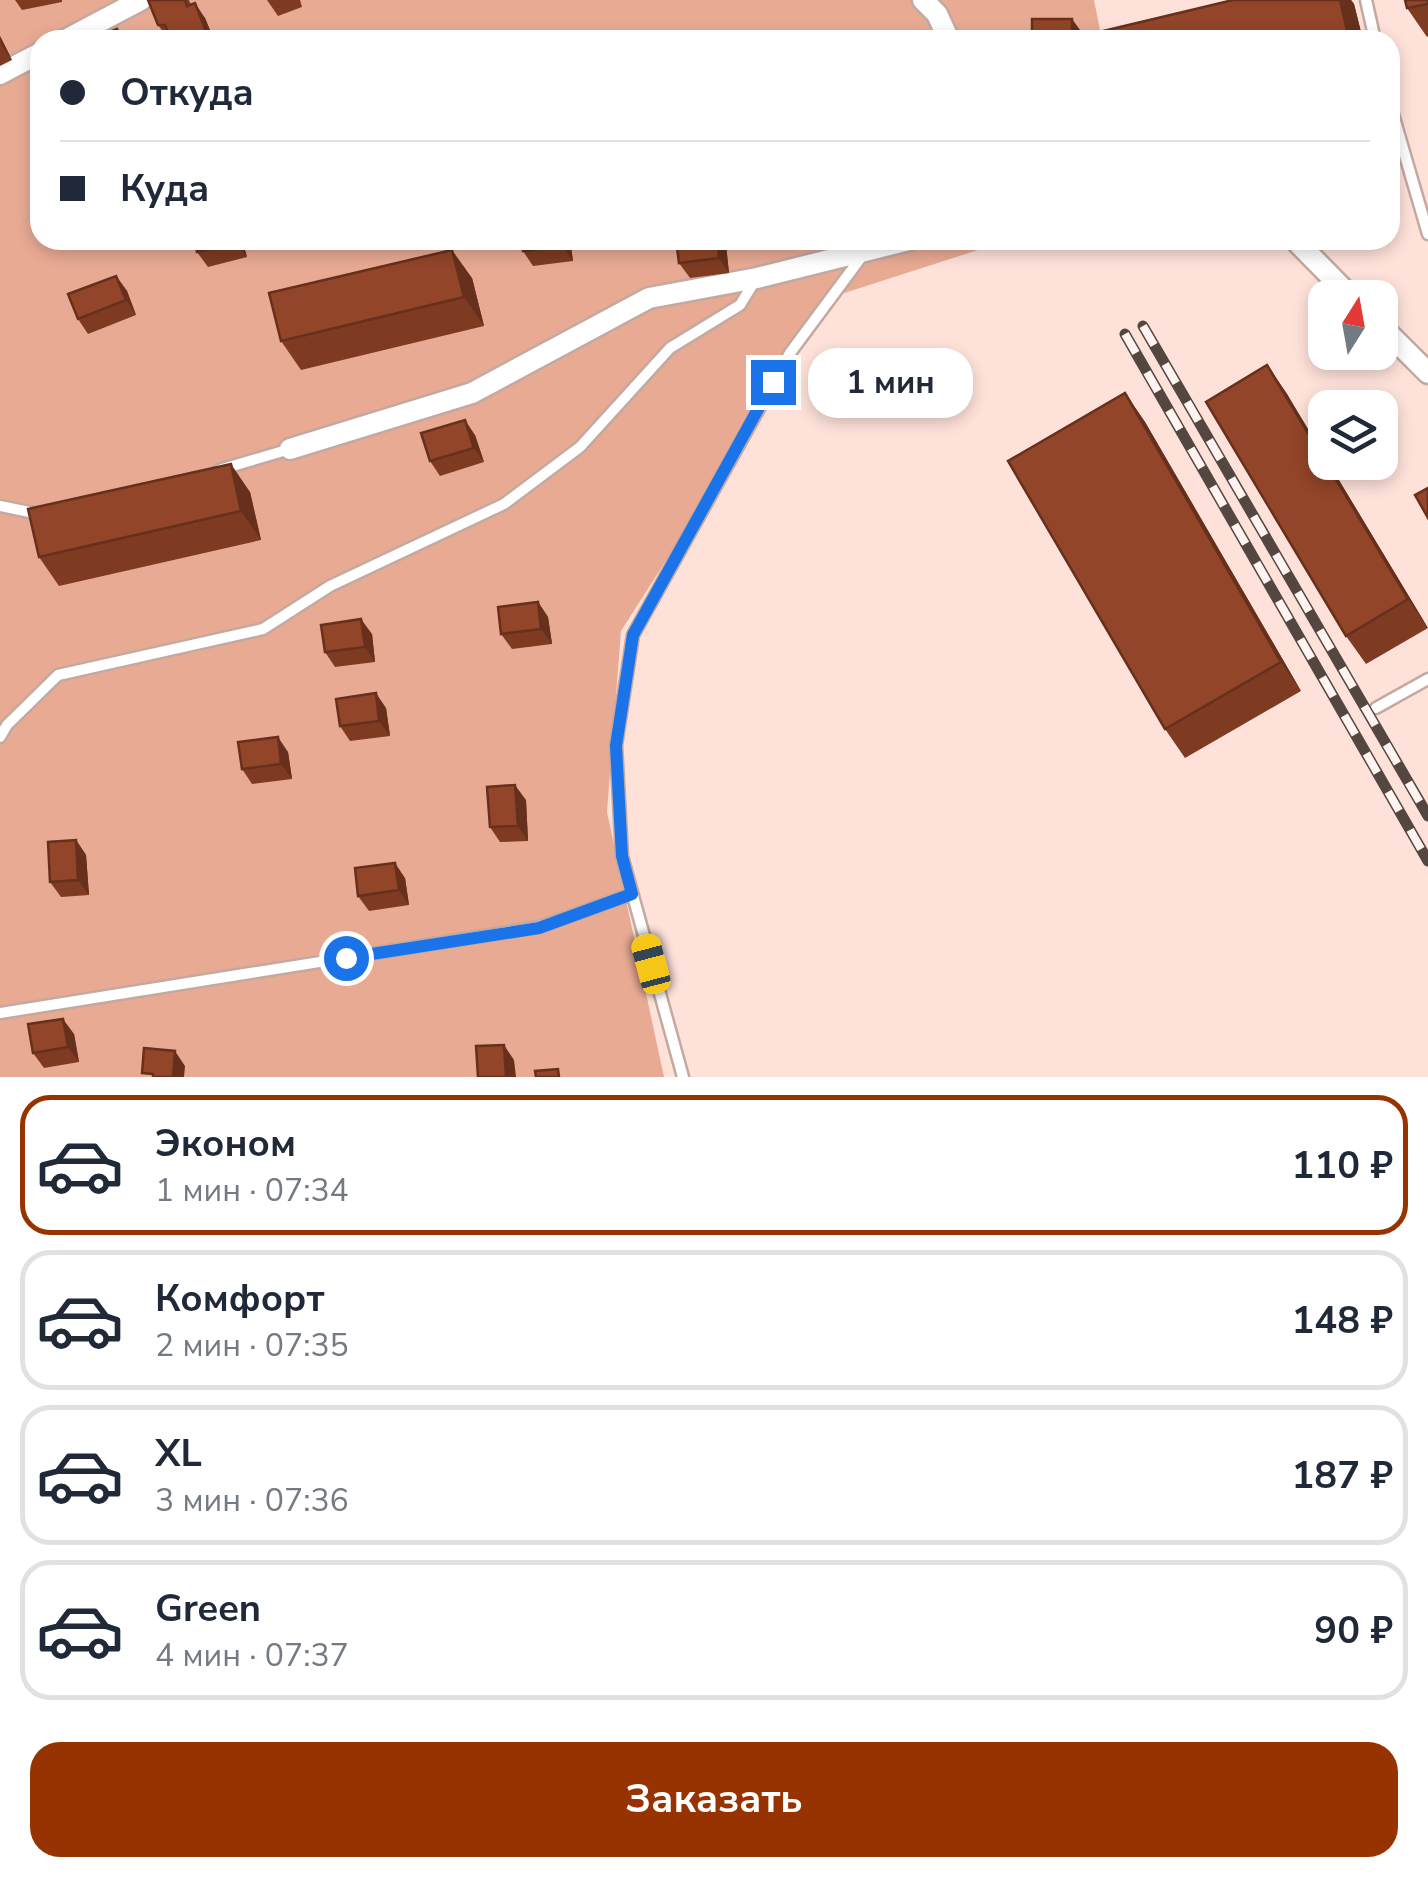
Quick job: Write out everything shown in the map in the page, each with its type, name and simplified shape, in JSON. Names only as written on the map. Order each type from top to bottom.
[{"type":"street","points":[[84,30],[141,0]]},
{"type":"street","points":[[923,0],[944,30]]},
{"type":"street","points":[[0,74],[30,58]]},
{"type":"street","points":[[290,449],[472,393],[649,298],[757,278],[873,250]]},
{"type":"street","points":[[1304,250],[1334,280]]},
{"type":"street","points":[[1398,343],[1428,372]]},
{"type":"lane","points":[[1366,0],[1373,30]]},
{"type":"lane","points":[[1400,138],[1428,234]]},
{"type":"lane","points":[[683,1077],[622,856],[616,746],[633,635],[790,353],[866,252]]},
{"type":"lane","points":[[0,737],[7,725],[58,675],[263,629],[330,586],[504,504],[580,447],[670,348],[740,305],[757,278]]},
{"type":"lane","points":[[199,476],[290,449]]},
{"type":"lane","points":[[0,506],[54,518]]},
{"type":"lane","points":[[1376,708],[1428,679]]},
{"type":"lane","points":[[0,1013],[539,928],[632,894]]},
{"type":"shaded area","points":[[0,0],[1094,0],[1100,30],[30,30],[30,250],[978,250],[835,296],[621,631],[607,812],[664,1077],[0,1077]]},
{"type":"building","points":[[148,0],[185,0],[187,6],[195,3],[205,30],[167,30],[165,25],[158,25]]},
{"type":"building","points":[[1233,0],[1340,0],[1347,30],[1108,30]]},
{"type":"building","points":[[1405,0],[1428,0],[1428,4],[1407,8]]},
{"type":"building","points":[[1032,19],[1072,19],[1072,30],[1032,30]]},
{"type":"building","points":[[452,250],[464,297],[281,341],[269,293]]},
{"type":"building","points":[[677,250],[718,250],[719,258],[679,263]]},
{"type":"building","points":[[116,276],[126,300],[78,319],[68,294]]},
{"type":"building","points":[[1267,365],[1308,433],[1308,480],[1336,480],[1408,599],[1346,636],[1206,402]]},
{"type":"building","points":[[1125,393],[1281,662],[1165,729],[1008,461]]},
{"type":"building","points":[[465,420],[474,448],[430,461],[421,433]]},
{"type":"building","points":[[231,464],[241,511],[39,557],[28,509]]},
{"type":"building","points":[[1428,488],[1428,518],[1415,495]]},
{"type":"building","points":[[538,602],[541,629],[501,634],[498,607]]},
{"type":"building","points":[[361,619],[365,647],[325,652],[321,625]]},
{"type":"building","points":[[376,693],[379,721],[340,726],[336,699]]},
{"type":"building","points":[[278,737],[281,764],[242,769],[238,742]]},
{"type":"building","points":[[515,785],[518,826],[490,827],[487,787]]},
{"type":"building","points":[[76,840],[78,880],[50,882],[48,842]]},
{"type":"building","points":[[395,863],[399,890],[358,896],[355,868]]},
{"type":"building","points":[[63,1019],[68,1047],[33,1053],[28,1024]]},
{"type":"building","points":[[504,1045],[506,1077],[478,1077],[476,1046]]},
{"type":"building","points":[[144,1048],[175,1051],[173,1077],[142,1073]]},
{"type":"building","points":[[558,1069],[559,1077],[536,1077],[535,1071]]},
{"type":"railway","points":[[1143,326],[1428,816]]},
{"type":"railway","points":[[1125,334],[1428,861]]},
{"type":"route","points":[[346,958],[539,928],[632,894],[622,856],[616,746],[633,635],[773,382]]}]
